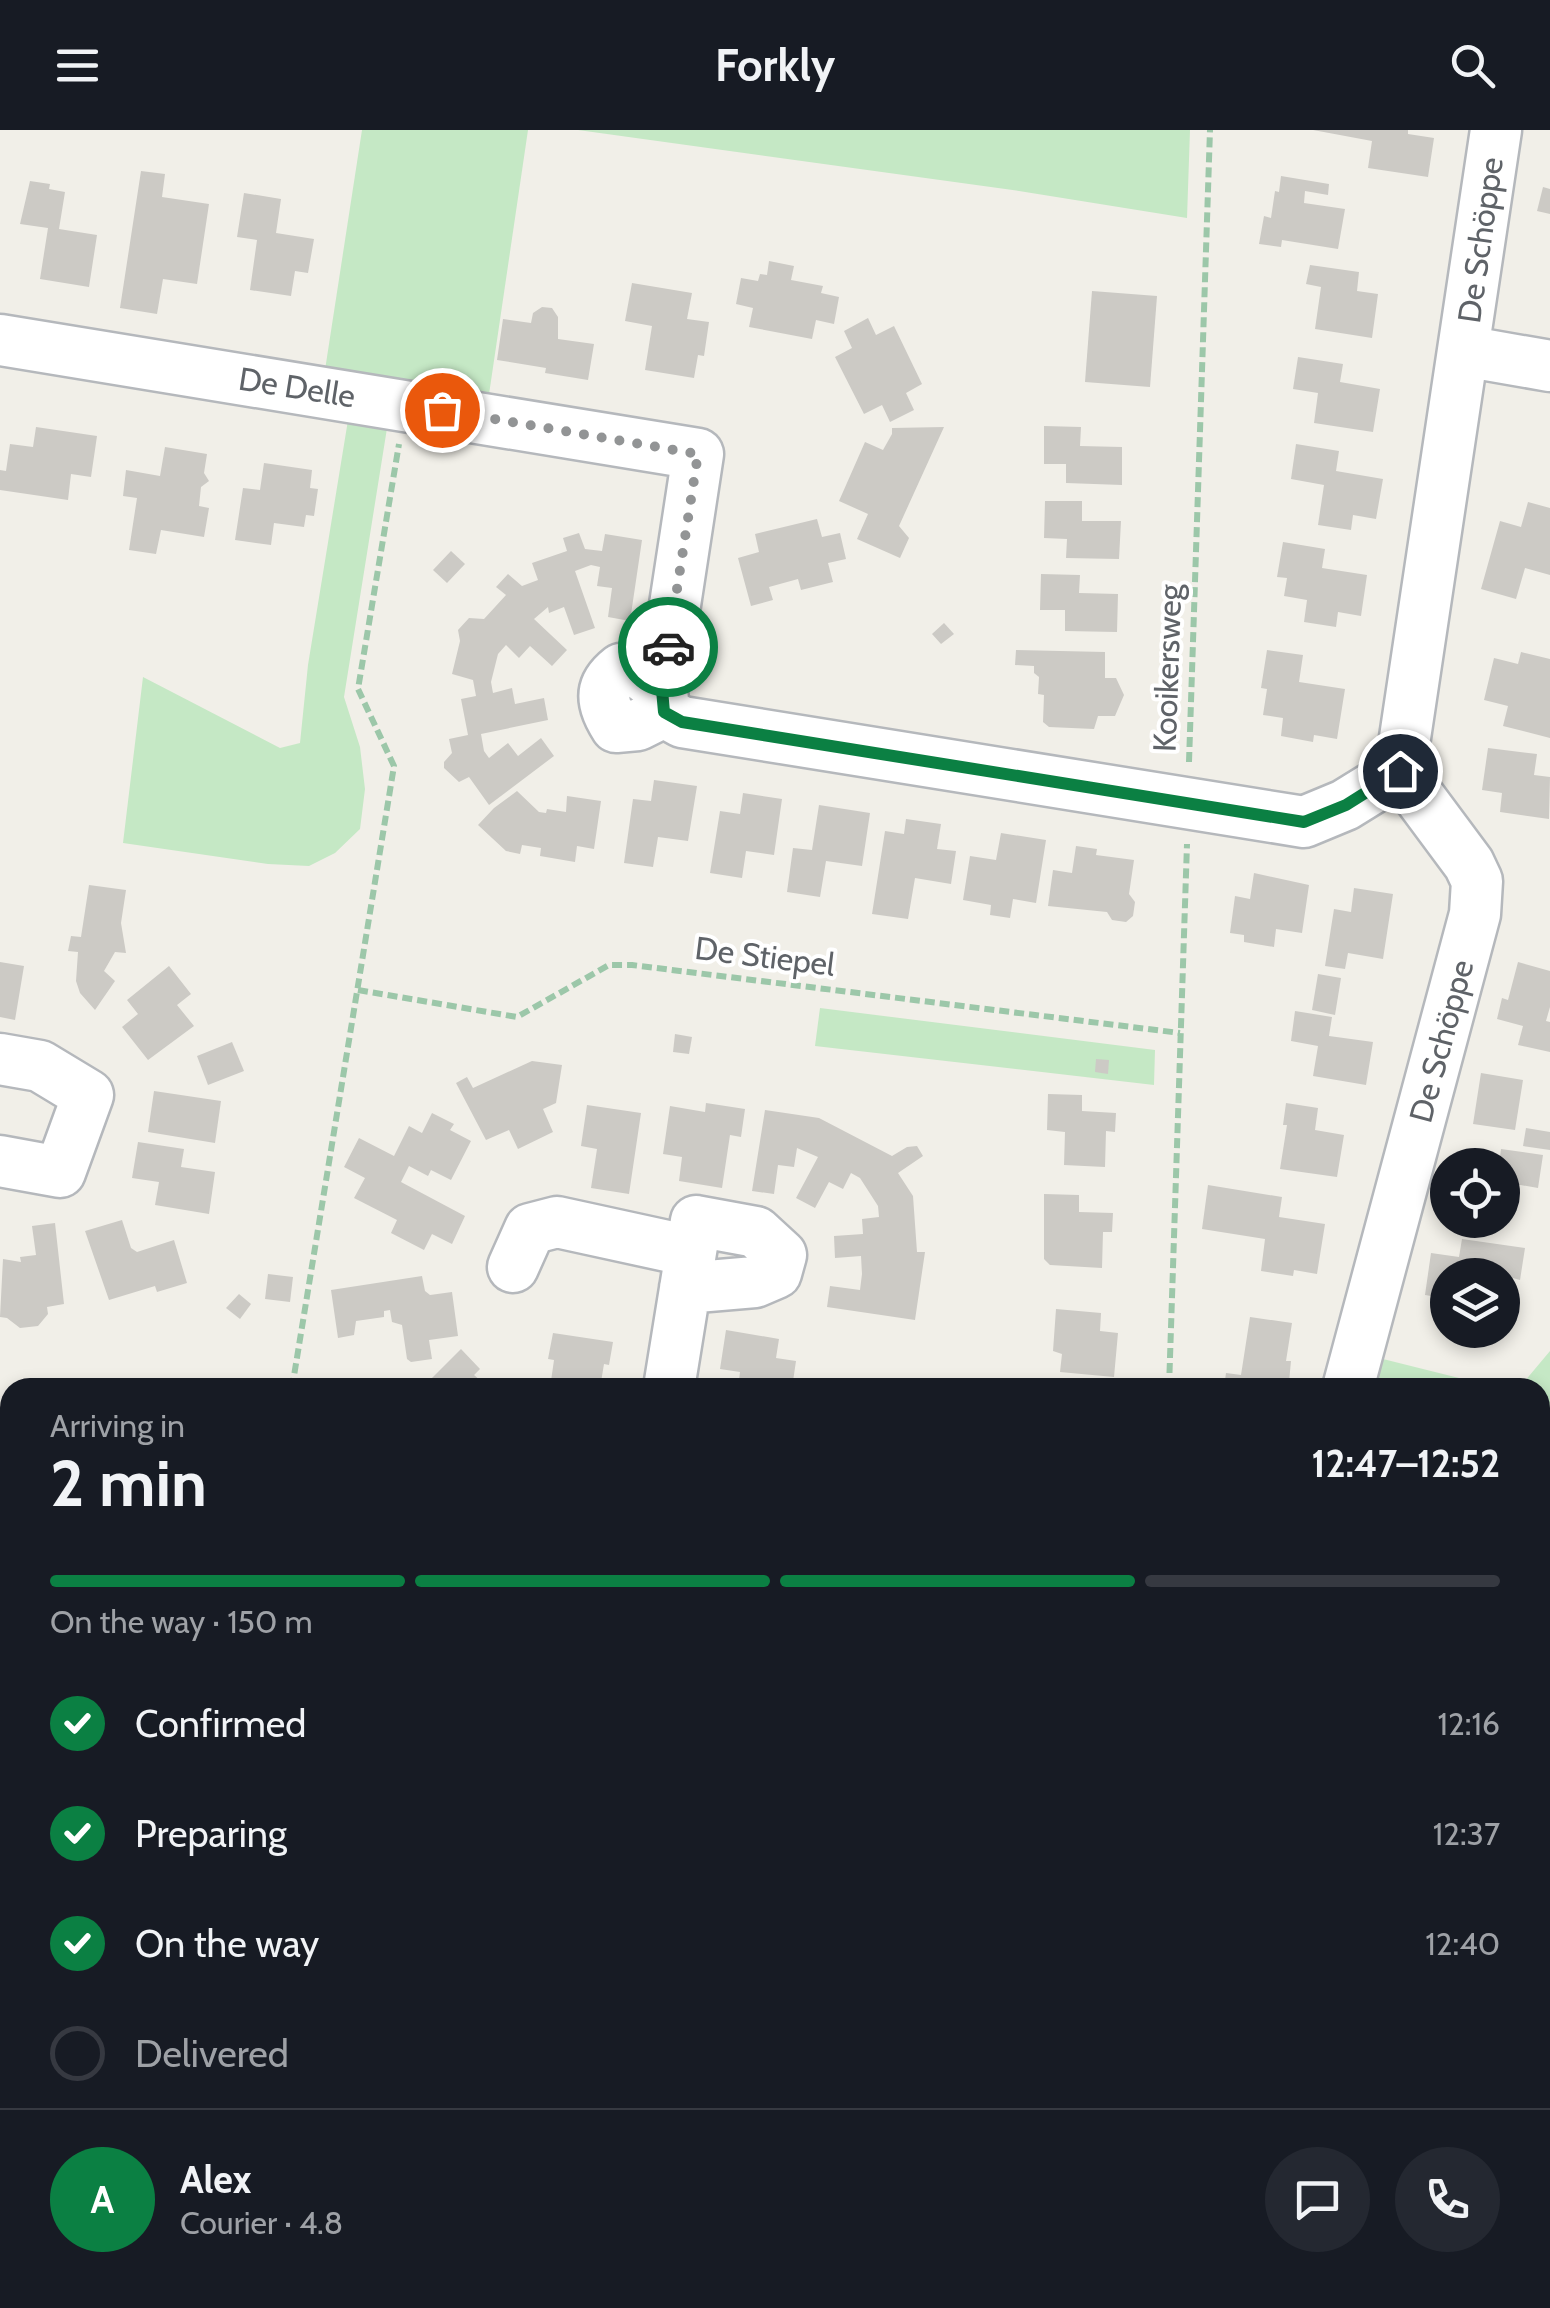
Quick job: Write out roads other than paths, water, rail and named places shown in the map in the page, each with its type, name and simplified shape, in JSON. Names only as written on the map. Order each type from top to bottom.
[{"type":"street","name":"De Schöppe","points":[[1351,1378],[1475,914],[1477,881],[1469,864],[1400,771],[1496,130]]},
{"type":"street","name":"De Delle","points":[[0,340],[698,454],[663,701],[682,722],[1304,822],[1346,805],[1400,771]]},
{"type":"street","name":"De Schöppe","points":[[1464,350],[1550,366]]},
{"type":"street","points":[[0,1059],[40,1066],[88,1095],[60,1172],[0,1161]]},
{"type":"street","points":[[513,1267],[530,1229],[557,1222],[688,1269],[671,1378]]}]
